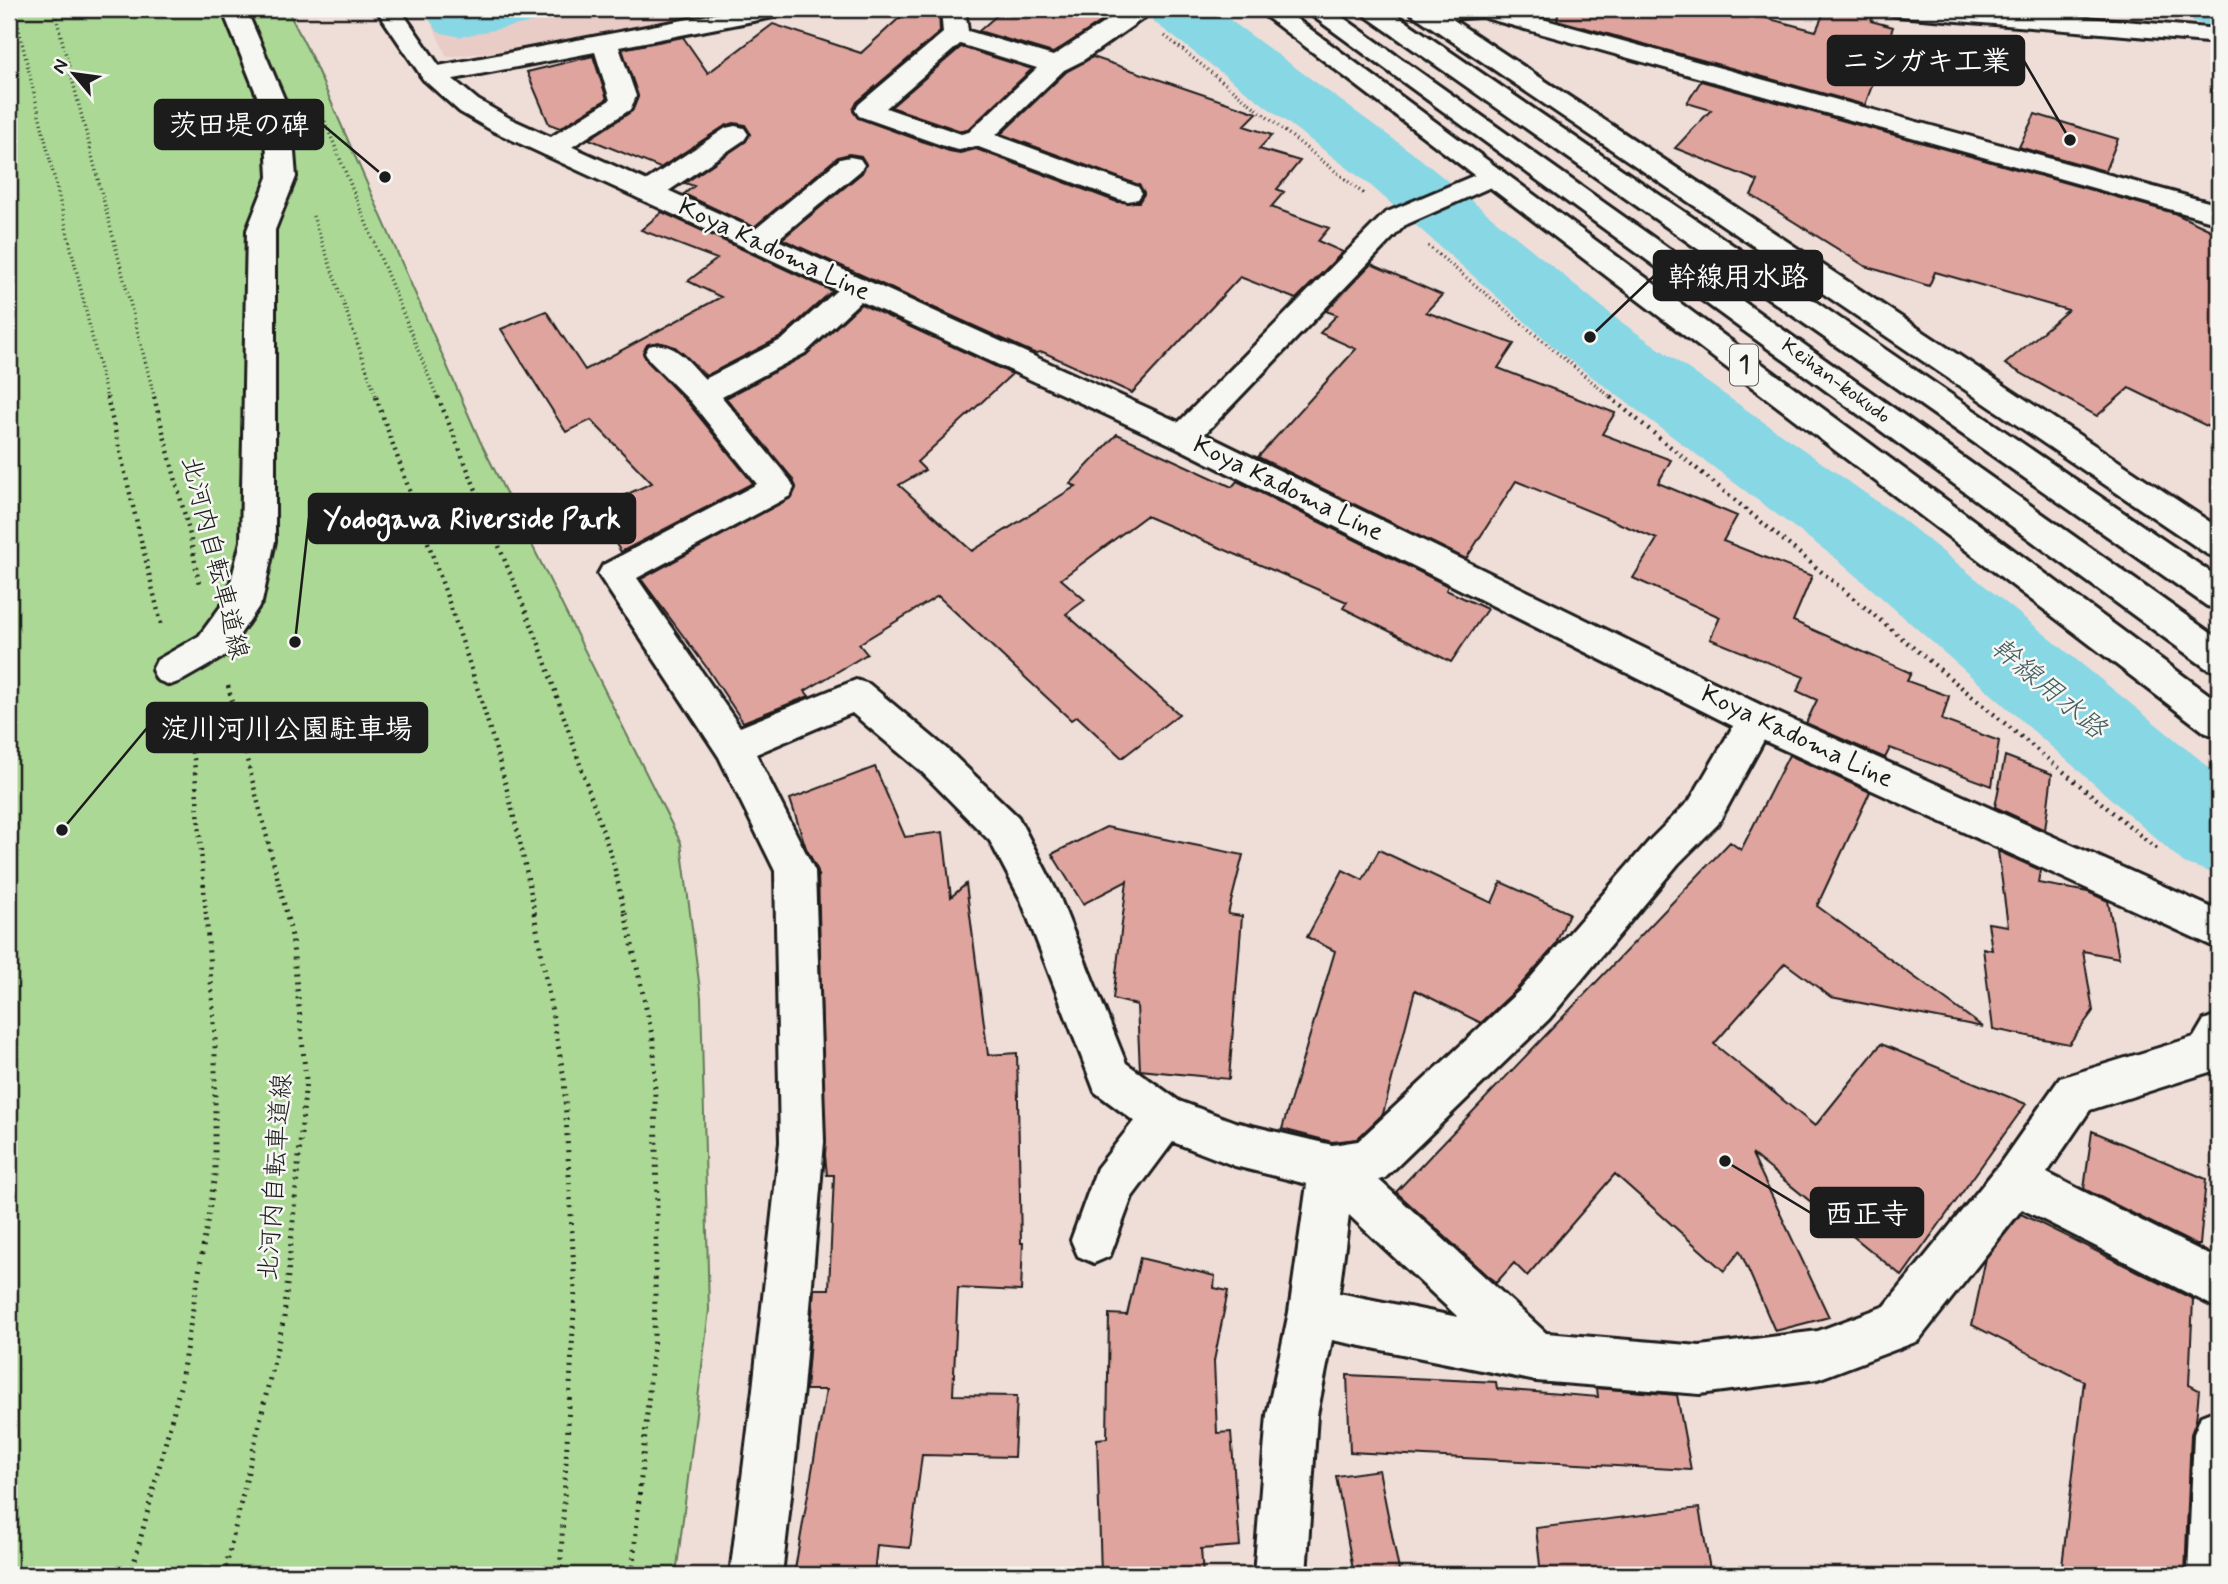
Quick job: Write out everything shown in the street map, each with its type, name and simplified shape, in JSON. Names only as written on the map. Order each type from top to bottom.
[{"type":"main road","points":[[170,670],[212,646],[244,602],[258,541],[261,230],[282,177],[278,115],[234,9]]},
{"type":"main road","name":"Koya Kadoma Line","points":[[388,9],[433,75],[469,106],[502,125],[1183,437],[1756,720],[2219,931]]},
{"type":"main road","points":[[433,75],[779,9]]},
{"type":"main road","points":[[953,9],[956,35]]},
{"type":"main road","name":"1","points":[[1268,9],[2219,722]]},
{"type":"main road","name":"Keihan-kokudo","points":[[1315,9],[2219,658]]},
{"type":"main road","name":"Keihan-kokudo","points":[[1372,9],[2219,596]]},
{"type":"main road","points":[[1898,9],[2219,36]]},
{"type":"main road","points":[[1425,11],[1483,10],[2219,214]]},
{"type":"main road","points":[[1425,11],[2219,545]]},
{"type":"main road","points":[[956,35],[869,110],[959,142],[978,138],[1055,65],[1073,56],[1136,12]]},
{"type":"main road","points":[[956,35],[1055,65]]},
{"type":"main road","points":[[552,148],[622,103],[624,96],[604,41]]},
{"type":"main road","points":[[648,192],[735,134]]},
{"type":"main road","points":[[978,138],[1128,193]]},
{"type":"main road","points":[[757,242],[850,165]]},
{"type":"main road","points":[[1183,437],[1395,219],[1492,176]]},
{"type":"main road","points":[[702,394],[794,346],[857,288]]},
{"type":"main road","points":[[660,353],[702,394],[778,488],[615,574],[733,747],[795,871],[802,1142],[778,1389],[756,1575]]},
{"type":"main road","points":[[733,747],[856,695],[935,761],[1004,829],[1039,896],[1111,1077],[1165,1117],[1235,1144],[1332,1168],[1369,1162],[1534,1005],[1664,852],[1704,812],[1756,720]]},
{"type":"main road","points":[[1313,1312],[1536,1357],[1700,1370],[1818,1355],[1901,1324],[2015,1181],[2076,1093],[2208,1053],[2219,1034]]},
{"type":"main road","points":[[1094,1240],[1113,1184],[1165,1117]]},
{"type":"main road","points":[[1280,1575],[1292,1415],[1313,1312],[1332,1168]]},
{"type":"main road","points":[[1332,1168],[1536,1357]]},
{"type":"main road","points":[[2015,1181],[2219,1285]]},
{"type":"main road","points":[[2216,1566],[2219,1434]]},
{"type":"path","points":[[14,9],[156,597],[170,670],[194,759],[215,1037],[215,1175],[180,1387],[131,1575]]},
{"type":"path","points":[[54,10],[65,9]]},
{"type":"path","name":"北河内自転車道線","points":[[54,10],[190,535],[212,646],[230,692],[292,936],[306,1080],[284,1318],[224,1575]]},
{"type":"path","points":[[1136,12],[1395,219],[2160,851]]},
{"type":"path","points":[[319,109],[539,644],[613,861],[654,1044],[657,1205],[654,1338],[632,1575]]},
{"type":"path","points":[[282,177],[312,214],[484,705],[527,872],[564,1077],[575,1291],[560,1575]]},
{"type":"shaded area","points":[[425,9],[742,9],[535,47],[447,57]]},
{"type":"green space","points":[[9,9],[287,9],[311,56],[480,441],[681,843],[701,997],[709,1310],[676,1575],[9,1575]]},
{"type":"building","points":[[909,9],[939,9],[940,32],[857,102],[853,111],[858,118],[949,151],[960,153],[976,149],[1117,202],[1139,202],[1144,194],[1139,185],[1001,134],[1066,72],[1093,57],[1257,113],[1244,126],[1272,135],[1259,149],[1300,161],[1277,189],[1284,192],[1271,207],[1329,228],[1318,241],[1343,252],[1296,299],[1240,277],[1132,393],[1043,352],[1034,353],[782,239],[862,173],[866,164],[861,156],[849,154],[838,157],[754,227],[684,194],[694,186],[685,183],[746,141],[750,133],[745,125],[734,123],[725,126],[660,168],[589,139],[632,111],[638,97],[622,49],[683,37],[708,73],[773,24],[861,53]]},
{"type":"building","points":[[1004,9],[1121,9],[1053,53],[979,31]]},
{"type":"building","points":[[1559,9],[1731,9],[1816,31],[1825,10],[1875,10],[1871,21],[1893,27],[1865,105],[1557,20]]},
{"type":"building","points":[[961,47],[1032,69],[968,130],[961,131],[891,107]]},
{"type":"building","points":[[593,56],[607,99],[560,128],[549,124],[527,72]]},
{"type":"building","points":[[1701,81],[2174,213],[2219,234],[2219,432],[2129,388],[2097,416],[2005,364],[2068,310],[1935,272],[1929,286],[1865,266],[1751,195],[1758,181],[1675,148],[1711,110],[1687,103]]},
{"type":"building","points":[[2035,114],[2118,139],[2105,171],[2019,147]]},
{"type":"building","points":[[662,212],[832,291],[781,337],[706,376],[675,347],[658,342],[647,345],[643,352],[647,361],[689,404],[753,483],[621,552],[594,509],[652,483],[591,420],[566,432],[501,329],[546,311],[585,370],[721,297],[688,281],[717,259],[641,230]]},
{"type":"building","points":[[1371,264],[1442,295],[1426,312],[1514,344],[1498,368],[1615,413],[1602,434],[1671,460],[1658,483],[1737,516],[1723,541],[1812,576],[1793,621],[1911,673],[1907,681],[1949,696],[1942,720],[1999,741],[1992,786],[1890,748],[1885,758],[1806,723],[1817,700],[1797,691],[1804,677],[1710,639],[1720,617],[1633,578],[1657,539],[1516,481],[1466,559],[1258,457],[1356,349],[1320,333],[1337,315],[1326,311]]},
{"type":"building","points":[[861,304],[1012,374],[917,462],[925,470],[899,485],[972,551],[1076,486],[1070,484],[1117,434],[1232,487],[1237,481],[1448,586],[1446,590],[1487,609],[1451,662],[1343,608],[1347,602],[1146,516],[1061,579],[1085,600],[1066,614],[1179,714],[1122,758],[1077,716],[1071,720],[938,596],[859,644],[867,654],[805,691],[809,696],[743,722],[641,579],[792,497],[796,487],[792,478],[726,398],[806,355]]},
{"type":"building","points":[[1789,755],[1870,792],[1817,906],[1983,1027],[1831,997],[1785,963],[1714,1044],[1815,1126],[1881,1044],[2026,1104],[1902,1276],[1752,1154],[1829,1317],[1775,1331],[1740,1251],[1724,1271],[1615,1174],[1527,1276],[1514,1263],[1496,1283],[1396,1192],[1730,842],[1741,850]]},
{"type":"building","points":[[2005,756],[2052,774],[2045,830],[1995,807]]},
{"type":"building","points":[[875,767],[905,837],[943,832],[951,897],[966,884],[988,1055],[1017,1053],[1023,1243],[1021,1291],[958,1288],[953,1395],[1017,1396],[1014,1457],[922,1455],[910,1548],[877,1545],[874,1575],[794,1575],[826,1390],[806,1390],[814,1289],[829,1289],[834,1175],[827,1175],[825,1155],[818,871],[806,848],[790,799]]},
{"type":"building","points":[[1106,827],[1243,855],[1228,914],[1242,916],[1229,1079],[1140,1070],[1137,1005],[1113,999],[1127,881],[1083,904],[1052,854]]},
{"type":"building","points":[[1379,850],[1492,903],[1501,882],[1569,913],[1555,946],[1517,989],[1481,1023],[1415,990],[1383,1114],[1357,1139],[1332,1142],[1282,1129],[1335,951],[1307,937],[1343,870],[1363,880]]},
{"type":"building","points":[[1998,851],[2040,870],[2038,883],[2088,892],[2108,901],[2119,958],[2083,951],[2093,1011],[2069,1044],[1993,1029],[1983,948],[1992,950],[1988,923],[2008,926]]},
{"type":"building","points":[[2092,1131],[2206,1179],[2200,1245],[2084,1189]]},
{"type":"building","points":[[2021,1214],[2193,1299],[2189,1385],[2199,1390],[2196,1421],[2191,1434],[2185,1575],[2061,1575],[2084,1381],[1972,1325],[1986,1258]]},
{"type":"building","points":[[1140,1258],[1215,1276],[1214,1288],[1228,1291],[1214,1361],[1217,1433],[1231,1432],[1240,1546],[1201,1549],[1203,1575],[1101,1575],[1097,1439],[1107,1438],[1109,1314],[1127,1315]]},
{"type":"building","points":[[1347,1375],[1496,1382],[1497,1389],[1598,1397],[1597,1388],[1677,1395],[1691,1470],[1350,1452]]},
{"type":"building","points":[[1379,1470],[1400,1575],[1354,1575],[1336,1476]]},
{"type":"building","points":[[1699,1508],[1711,1575],[1541,1575],[1536,1528]]},
{"type":"waterway","points":[[460,19],[511,9]]},
{"type":"waterway","name":"幹線用水路","points":[[1176,9],[1394,171],[1590,337],[1872,541],[2219,833]]},
{"type":"place","name":"ニシガキ工業","points":[[2070,140]]},
{"type":"place","name":"茨田堤の碑","points":[[385,177]]},
{"type":"place","name":"幹線用水路","points":[[1590,337]]},
{"type":"place","name":"Yodogawa Riverside Park","points":[[295,642]]},
{"type":"place","name":"淀川河川公園駐車場","points":[[62,830]]},
{"type":"place","name":"西正寺","points":[[1725,1161]]}]
